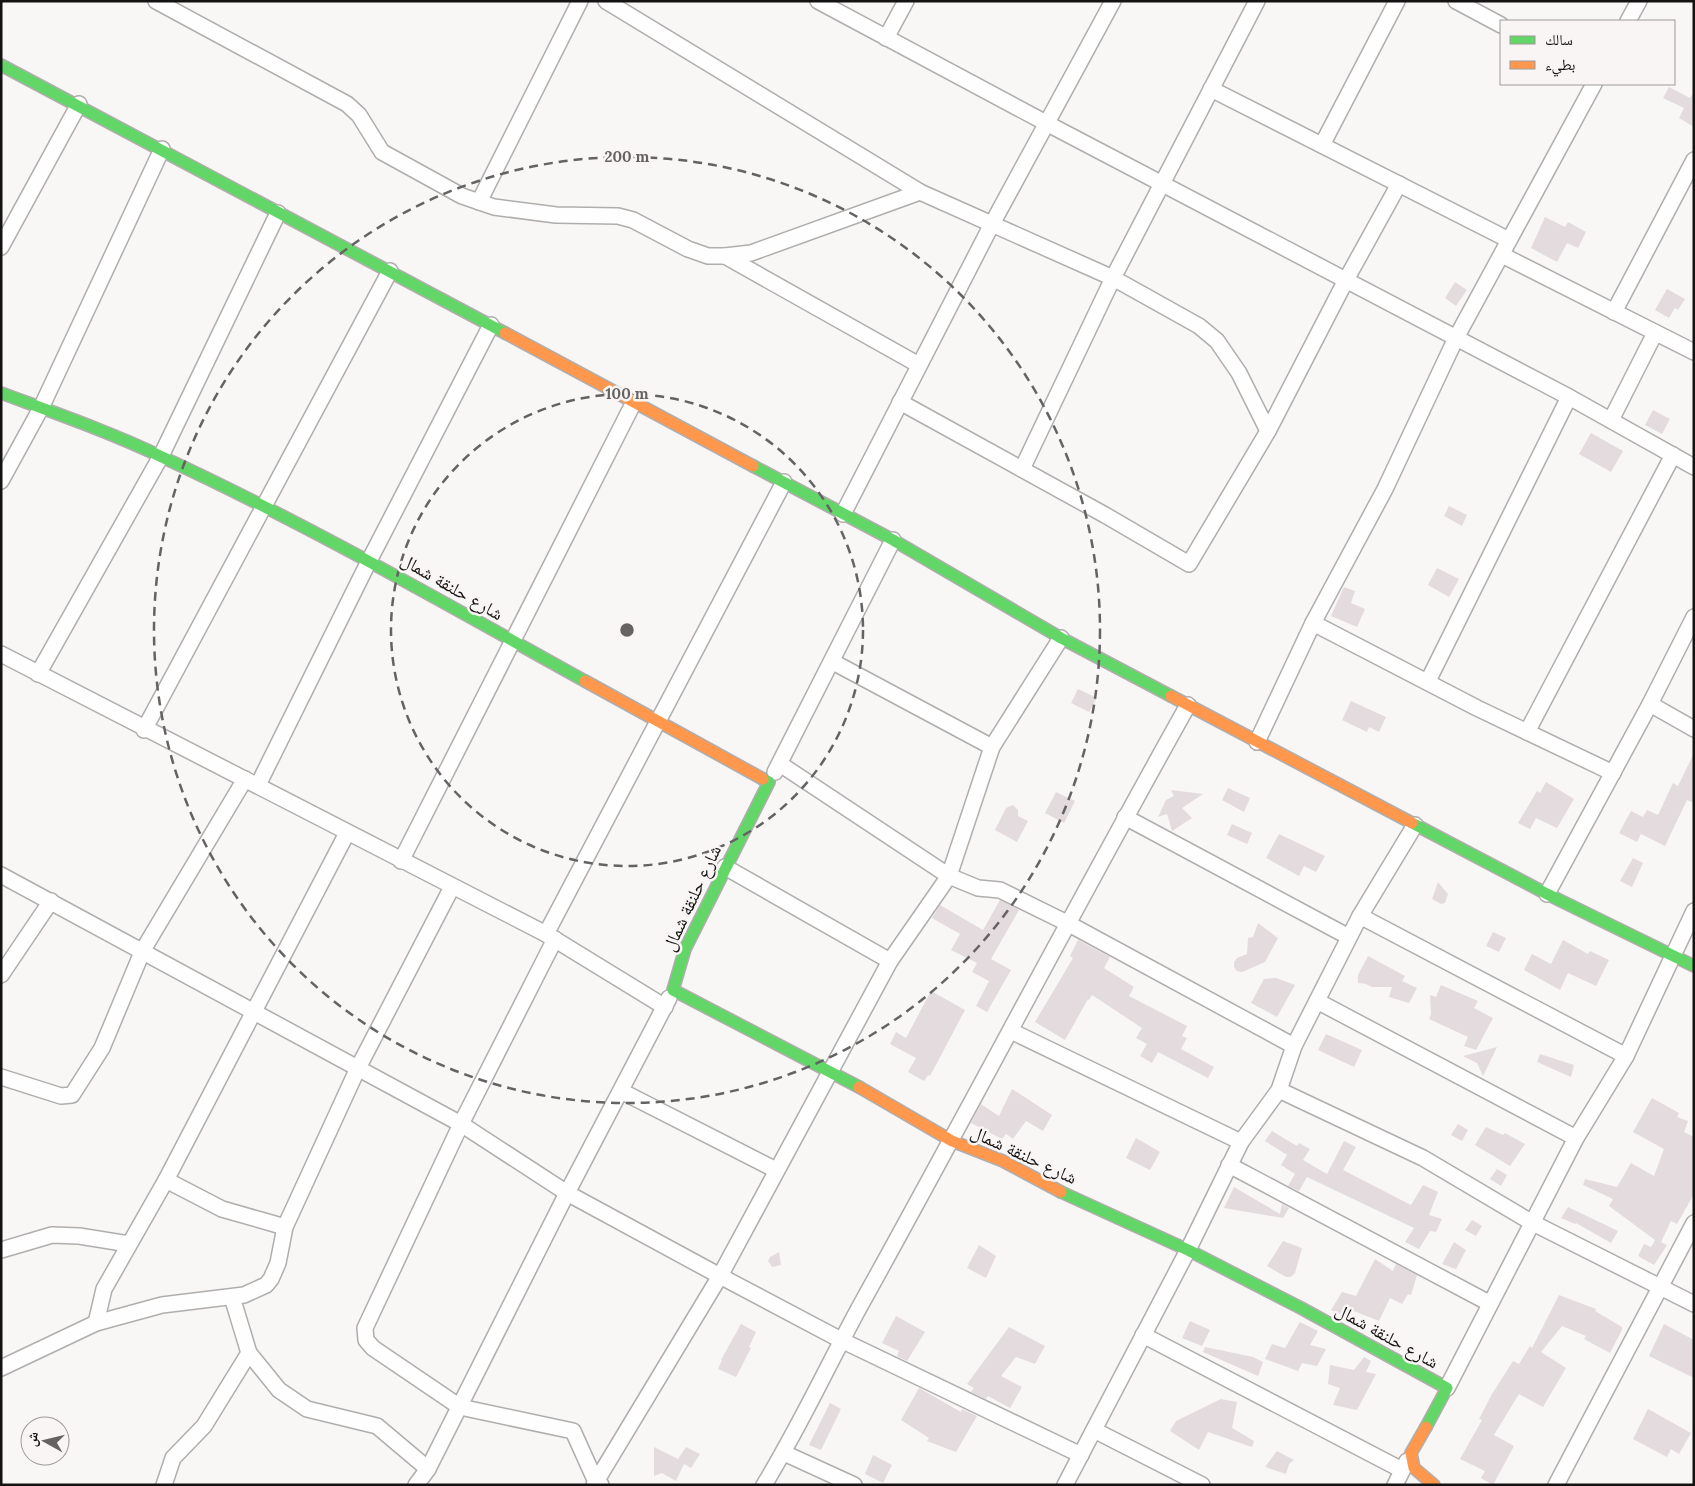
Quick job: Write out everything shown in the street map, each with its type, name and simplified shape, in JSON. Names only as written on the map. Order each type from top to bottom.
[{"type":"street","points":[[156,1],[347,104],[359,115],[382,152],[462,196],[479,202],[556,215],[618,216],[633,220],[688,250],[708,256],[725,256],[751,253],[920,192]]},
{"type":"street","points":[[479,202],[580,1]]},
{"type":"street","points":[[606,1],[920,192],[1113,278],[1199,326],[1217,341],[1239,373],[1268,431]]},
{"type":"street","points":[[818,1],[1048,124],[1569,397],[1694,467]]},
{"type":"street","points":[[886,38],[906,1]]},
{"type":"street","points":[[843,514],[992,224],[1048,124],[1113,1]]},
{"type":"street","points":[[1022,469],[1113,278],[1257,1]]},
{"type":"street","points":[[1322,145],[1397,1]]},
{"type":"street","points":[[1456,1],[1500,24]]},
{"type":"street","points":[[1629,20],[1639,1]]},
{"type":"street","points":[[1,65],[79,104],[278,213],[893,540],[1061,638],[1547,894],[1694,966]]},
{"type":"street","points":[[1257,742],[1312,623],[1385,489],[1456,338],[1593,85]]},
{"type":"street","points":[[1211,88],[1509,240]]},
{"type":"street","points":[[1,247],[79,104]]},
{"type":"street","points":[[1,480],[41,408],[162,149]]},
{"type":"street","points":[[1614,312],[1694,160]]},
{"type":"street","points":[[900,402],[1189,564],[1268,431],[1346,280],[1399,184]]},
{"type":"street","points":[[38,674],[161,456],[278,213]]},
{"type":"street","points":[[1502,255],[1694,352]]},
{"type":"street","points":[[725,256],[919,365]]},
{"type":"street","points":[[144,730],[390,271]]},
{"type":"street","points":[[1,1077],[62,1096],[72,1095],[102,1048],[144,950],[251,782],[369,561],[491,325]]},
{"type":"street","points":[[1611,420],[1655,333]]},
{"type":"street","name":"شارع حلنقة شمال","points":[[1,393],[161,456],[264,506],[369,561],[512,642],[769,782],[685,949],[674,990],[829,1070],[952,1141],[1003,1161],[1066,1195],[1188,1250],[1301,1308],[1446,1388],[1411,1453]]},
{"type":"street","points":[[1428,681],[1569,397]]},
{"type":"street","points":[[401,860],[634,402]]},
{"type":"street","points":[[1527,732],[1673,456]]},
{"type":"street","points":[[597,1484],[573,1431],[460,1407],[373,1348],[366,1340],[365,1328],[550,937],[658,722],[784,482]]},
{"type":"street","points":[[769,782],[833,662],[893,540]]},
{"type":"street","points":[[1547,894],[1650,704],[1694,617]]},
{"type":"street","points":[[1312,623],[1527,732],[1613,773]]},
{"type":"street","points":[[597,1484],[720,1276],[829,1070],[890,961],[949,876],[992,748],[1061,638]]},
{"type":"street","points":[[1,654],[144,730],[251,782],[550,937],[665,1007]]},
{"type":"street","points":[[833,662],[992,748]]},
{"type":"street","points":[[1650,704],[1694,730]]},
{"type":"street","points":[[764,1485],[784,1453],[841,1340],[952,1141],[1125,817],[1188,705]]},
{"type":"street","points":[[780,764],[949,876],[978,888],[1000,890],[1069,924],[1294,1046]]},
{"type":"street","points":[[1125,817],[1350,937]]},
{"type":"street","points":[[1066,1485],[1142,1335],[1188,1250],[1241,1142],[1279,1090],[1294,1046],[1360,916],[1415,825]]},
{"type":"street","points":[[96,1323],[101,1298],[129,1244],[166,1180],[347,833]]},
{"type":"street","points":[[725,867],[890,961]]},
{"type":"street","points":[[1,875],[144,950],[461,1124],[567,1193],[720,1276],[841,1340],[1081,1455]]},
{"type":"street","points":[[1,1368],[96,1323],[162,1305],[232,1297],[250,1292],[271,1279],[278,1263],[284,1227],[358,1068],[452,887]]},
{"type":"street","points":[[1,975],[51,901]]},
{"type":"street","points":[[1446,1388],[1576,1138],[1626,1056],[1694,911]]},
{"type":"street","points":[[1360,916],[1626,1056]]},
{"type":"street","points":[[416,1485],[428,1469],[567,1193],[674,990]]},
{"type":"street","points":[[1317,1001],[1576,1138]]},
{"type":"street","points":[[1011,1031],[1241,1142]]},
{"type":"street","points":[[1279,1090],[1422,1158],[1531,1222],[1694,1304]]},
{"type":"street","points":[[621,1091],[776,1170]]},
{"type":"street","points":[[1229,1165],[1489,1303]]},
{"type":"street","points":[[166,1180],[222,1209],[284,1227]]},
{"type":"street","points":[[1556,1485],[1658,1287],[1694,1223]]},
{"type":"street","points":[[1,1250],[52,1235],[79,1236],[129,1244]]},
{"type":"street","points":[[232,1297],[248,1353],[279,1390],[294,1402],[307,1409],[377,1426],[428,1469]]},
{"type":"street","points":[[1142,1335],[1402,1470]]},
{"type":"street","points":[[164,1485],[173,1458],[204,1426],[248,1353]]},
{"type":"street","points":[[1094,1430],[1202,1485]]},
{"type":"street","points":[[784,1453],[854,1485]]},
{"type":"street","points":[[1395,1485],[1411,1453]]},
{"type":"street","points":[[1411,1453],[1414,1468],[1434,1485]]},
{"type":"building","points":[[1669,87],[1690,98],[1694,92],[1694,127],[1679,118],[1684,108],[1663,98]]},
{"type":"building","points":[[1545,217],[1565,227],[1568,222],[1586,232],[1578,248],[1567,243],[1557,262],[1531,248]]},
{"type":"building","points":[[1455,282],[1467,290],[1456,306],[1445,298]]},
{"type":"building","points":[[1667,289],[1685,299],[1678,310],[1675,308],[1669,318],[1655,310]]},
{"type":"building","points":[[1653,410],[1670,419],[1662,434],[1645,425]]},
{"type":"building","points":[[1591,433],[1623,451],[1611,472],[1579,454]]},
{"type":"building","points":[[1449,506],[1467,515],[1462,526],[1444,516]]},
{"type":"building","points":[[1437,568],[1459,579],[1449,597],[1428,585]]},
{"type":"building","points":[[1344,587],[1355,591],[1351,603],[1365,609],[1357,627],[1331,616]]},
{"type":"building","points":[[1078,689],[1097,698],[1089,712],[1071,703]]},
{"type":"building","points":[[1351,701],[1386,717],[1379,732],[1369,727],[1367,732],[1342,720]]},
{"type":"building","points":[[1694,753],[1694,803],[1687,800],[1665,846],[1641,834],[1637,842],[1619,833],[1631,811],[1643,817],[1647,810],[1658,815],[1673,783],[1678,786]]},
{"type":"building","points":[[1546,782],[1574,799],[1557,828],[1536,818],[1530,829],[1518,823],[1537,791],[1540,793]]},
{"type":"building","points":[[1228,788],[1250,798],[1244,812],[1222,800]]},
{"type":"building","points":[[1171,790],[1203,794],[1182,808],[1192,818],[1172,831],[1167,814],[1158,817],[1166,800],[1174,796]]},
{"type":"building","points":[[1056,792],[1075,801],[1064,823],[1045,813]]},
{"type":"building","points":[[1013,805],[1018,810],[1018,816],[1028,821],[1017,842],[995,830],[1006,808]]},
{"type":"building","points":[[1232,824],[1252,833],[1247,844],[1227,835]]},
{"type":"building","points":[[1279,834],[1325,856],[1316,872],[1304,866],[1299,876],[1266,858]]},
{"type":"building","points":[[1633,858],[1643,863],[1632,887],[1620,881]]},
{"type":"building","points":[[1438,882],[1448,894],[1445,903],[1441,904],[1432,899]]},
{"type":"building","points":[[1000,900],[1019,910],[991,959],[1011,970],[987,1012],[976,1006],[989,981],[972,972],[977,963],[951,950],[960,934],[932,918],[940,905],[983,930]]},
{"type":"building","points":[[1258,923],[1278,938],[1265,962],[1242,972],[1237,971],[1234,967],[1234,962],[1237,958],[1247,954],[1248,938],[1253,937]]},
{"type":"building","points":[[1493,932],[1506,938],[1499,952],[1486,946]]},
{"type":"building","points":[[1078,940],[1110,957],[1104,968],[1134,987],[1129,996],[1187,1026],[1182,1036],[1187,1038],[1181,1049],[1214,1067],[1208,1078],[1158,1052],[1152,1063],[1140,1056],[1147,1044],[1136,1038],[1142,1028],[1092,995],[1065,1040],[1035,1022],[1073,958],[1070,956]]},
{"type":"building","points":[[1563,940],[1588,954],[1590,951],[1609,960],[1596,986],[1568,973],[1560,990],[1524,970],[1532,954],[1551,964]]},
{"type":"building","points":[[1368,956],[1405,976],[1402,981],[1417,988],[1409,1003],[1389,997],[1392,987],[1372,987],[1358,983],[1358,975]]},
{"type":"building","points":[[1276,978],[1295,985],[1277,1017],[1251,1003],[1264,979]]},
{"type":"building","points":[[1441,985],[1478,1001],[1474,1008],[1493,1018],[1476,1050],[1464,1046],[1468,1037],[1429,1019],[1431,1014],[1430,995],[1436,997]]},
{"type":"building","points":[[931,991],[965,1010],[930,1076],[928,1075],[924,1081],[908,1072],[916,1058],[890,1044],[896,1032],[906,1038]]},
{"type":"building","points":[[1326,1034],[1362,1050],[1354,1067],[1318,1050]]},
{"type":"building","points":[[1497,1047],[1483,1076],[1477,1063],[1463,1056]]},
{"type":"building","points":[[1540,1054],[1574,1065],[1571,1077],[1537,1062]]},
{"type":"building","points":[[1012,1089],[1052,1115],[1043,1131],[1026,1121],[1013,1139],[1006,1134],[1002,1139],[971,1123],[981,1104],[999,1116]]},
{"type":"building","points":[[1652,1098],[1679,1113],[1677,1117],[1688,1121],[1684,1132],[1694,1137],[1694,1194],[1677,1224],[1671,1221],[1661,1242],[1667,1245],[1654,1265],[1638,1256],[1644,1244],[1651,1247],[1655,1240],[1609,1206],[1613,1199],[1583,1185],[1585,1179],[1617,1187],[1631,1163],[1654,1176],[1664,1149],[1633,1132]]},
{"type":"building","points":[[1458,1124],[1468,1130],[1462,1141],[1451,1135]]},
{"type":"building","points":[[1486,1127],[1503,1135],[1505,1133],[1525,1144],[1510,1166],[1475,1145]]},
{"type":"building","points":[[1272,1131],[1297,1146],[1299,1143],[1310,1149],[1303,1160],[1327,1174],[1344,1141],[1356,1147],[1343,1170],[1411,1205],[1423,1185],[1438,1192],[1429,1215],[1442,1219],[1436,1232],[1430,1231],[1419,1249],[1405,1242],[1414,1228],[1307,1177],[1299,1191],[1288,1186],[1295,1174],[1281,1165],[1287,1155],[1265,1141]]},
{"type":"building","points":[[1136,1138],[1160,1152],[1150,1170],[1126,1158]]},
{"type":"building","points":[[1497,1169],[1507,1175],[1501,1186],[1490,1179]]},
{"type":"building","points":[[1234,1187],[1280,1214],[1282,1204],[1289,1208],[1283,1218],[1224,1208]]},
{"type":"building","points":[[1568,1207],[1618,1231],[1611,1243],[1576,1223],[1561,1218]]},
{"type":"building","points":[[1472,1220],[1482,1226],[1476,1236],[1465,1230]]},
{"type":"building","points":[[1283,1241],[1302,1248],[1295,1273],[1291,1277],[1286,1277],[1267,1266]]},
{"type":"building","points":[[1454,1242],[1466,1250],[1456,1269],[1442,1264]]},
{"type":"building","points":[[979,1245],[996,1256],[986,1278],[967,1268]]},
{"type":"building","points":[[779,1252],[781,1265],[772,1267],[768,1261],[770,1257]]},
{"type":"building","points":[[1375,1259],[1393,1271],[1396,1264],[1417,1275],[1411,1295],[1408,1294],[1402,1304],[1390,1298],[1379,1321],[1346,1308],[1341,1314],[1331,1310],[1342,1292],[1356,1296]]},
{"type":"building","points":[[1559,1295],[1596,1309],[1595,1311],[1622,1327],[1622,1330],[1610,1353],[1584,1339],[1586,1336],[1562,1326],[1541,1352],[1566,1368],[1543,1407],[1519,1394],[1494,1435],[1514,1446],[1493,1485],[1481,1478],[1485,1471],[1460,1459],[1482,1420],[1479,1419],[1492,1394],[1513,1361],[1519,1364],[1530,1346],[1532,1348]]},
{"type":"building","points":[[896,1316],[925,1332],[907,1361],[897,1356],[899,1351],[882,1343]]},
{"type":"building","points":[[1190,1321],[1210,1330],[1202,1346],[1182,1338]]},
{"type":"building","points":[[1300,1322],[1318,1331],[1310,1345],[1326,1349],[1317,1366],[1302,1363],[1298,1371],[1265,1359],[1272,1344],[1285,1348]]},
{"type":"building","points":[[741,1324],[756,1332],[749,1347],[751,1348],[736,1377],[718,1369]]},
{"type":"building","points":[[1664,1324],[1694,1340],[1694,1378],[1649,1356]]},
{"type":"building","points":[[1009,1327],[1045,1346],[1035,1364],[1016,1357],[1001,1376],[1022,1387],[1010,1408],[988,1396],[986,1399],[971,1392],[974,1388],[967,1384]]},
{"type":"building","points":[[1205,1347],[1253,1357],[1263,1362],[1258,1376],[1203,1352]]},
{"type":"building","points":[[1364,1357],[1371,1361],[1366,1372],[1376,1374],[1357,1410],[1333,1405],[1340,1388],[1328,1384],[1330,1365],[1354,1370]]},
{"type":"building","points":[[919,1388],[961,1412],[962,1409],[977,1416],[956,1452],[927,1441],[929,1438],[901,1420]]},
{"type":"building","points":[[1221,1399],[1237,1402],[1232,1428],[1254,1441],[1252,1447],[1208,1432],[1199,1450],[1170,1431],[1176,1421]]},
{"type":"building","points":[[830,1403],[841,1409],[821,1450],[809,1445]]},
{"type":"building","points":[[1648,1409],[1691,1433],[1679,1454],[1671,1449],[1667,1457],[1633,1439]]},
{"type":"building","points":[[654,1447],[678,1459],[686,1447],[700,1454],[691,1468],[684,1464],[676,1481],[662,1473],[654,1476]]},
{"type":"building","points":[[1277,1451],[1294,1460],[1289,1464],[1286,1474],[1265,1467]]},
{"type":"building","points":[[873,1455],[892,1465],[883,1483],[865,1474]]},
{"type":"traffic: fast","points":[[1,65],[505,333]]},
{"type":"traffic: fast","points":[[1,393],[122,439],[270,509],[376,565],[585,681]]},
{"type":"traffic: fast","points":[[753,466],[893,540],[1061,638],[1171,696]]},
{"type":"traffic: fast","points":[[763,779],[769,782],[685,949],[673,990],[859,1087]]},
{"type":"traffic: fast","points":[[1412,823],[1547,894],[1694,966]]},
{"type":"traffic: fast","points":[[1061,1192],[1188,1250],[1301,1308],[1447,1388],[1426,1427]]},
{"type":"traffic: slow","points":[[505,333],[753,466]]},
{"type":"traffic: slow","points":[[585,681],[763,779]]},
{"type":"traffic: slow","points":[[1171,696],[1412,823]]},
{"type":"traffic: slow","points":[[859,1087],[952,1141],[1003,1161],[1061,1192]]},
{"type":"traffic: slow","points":[[1426,1427],[1411,1453],[1414,1468],[1434,1485]]}]
